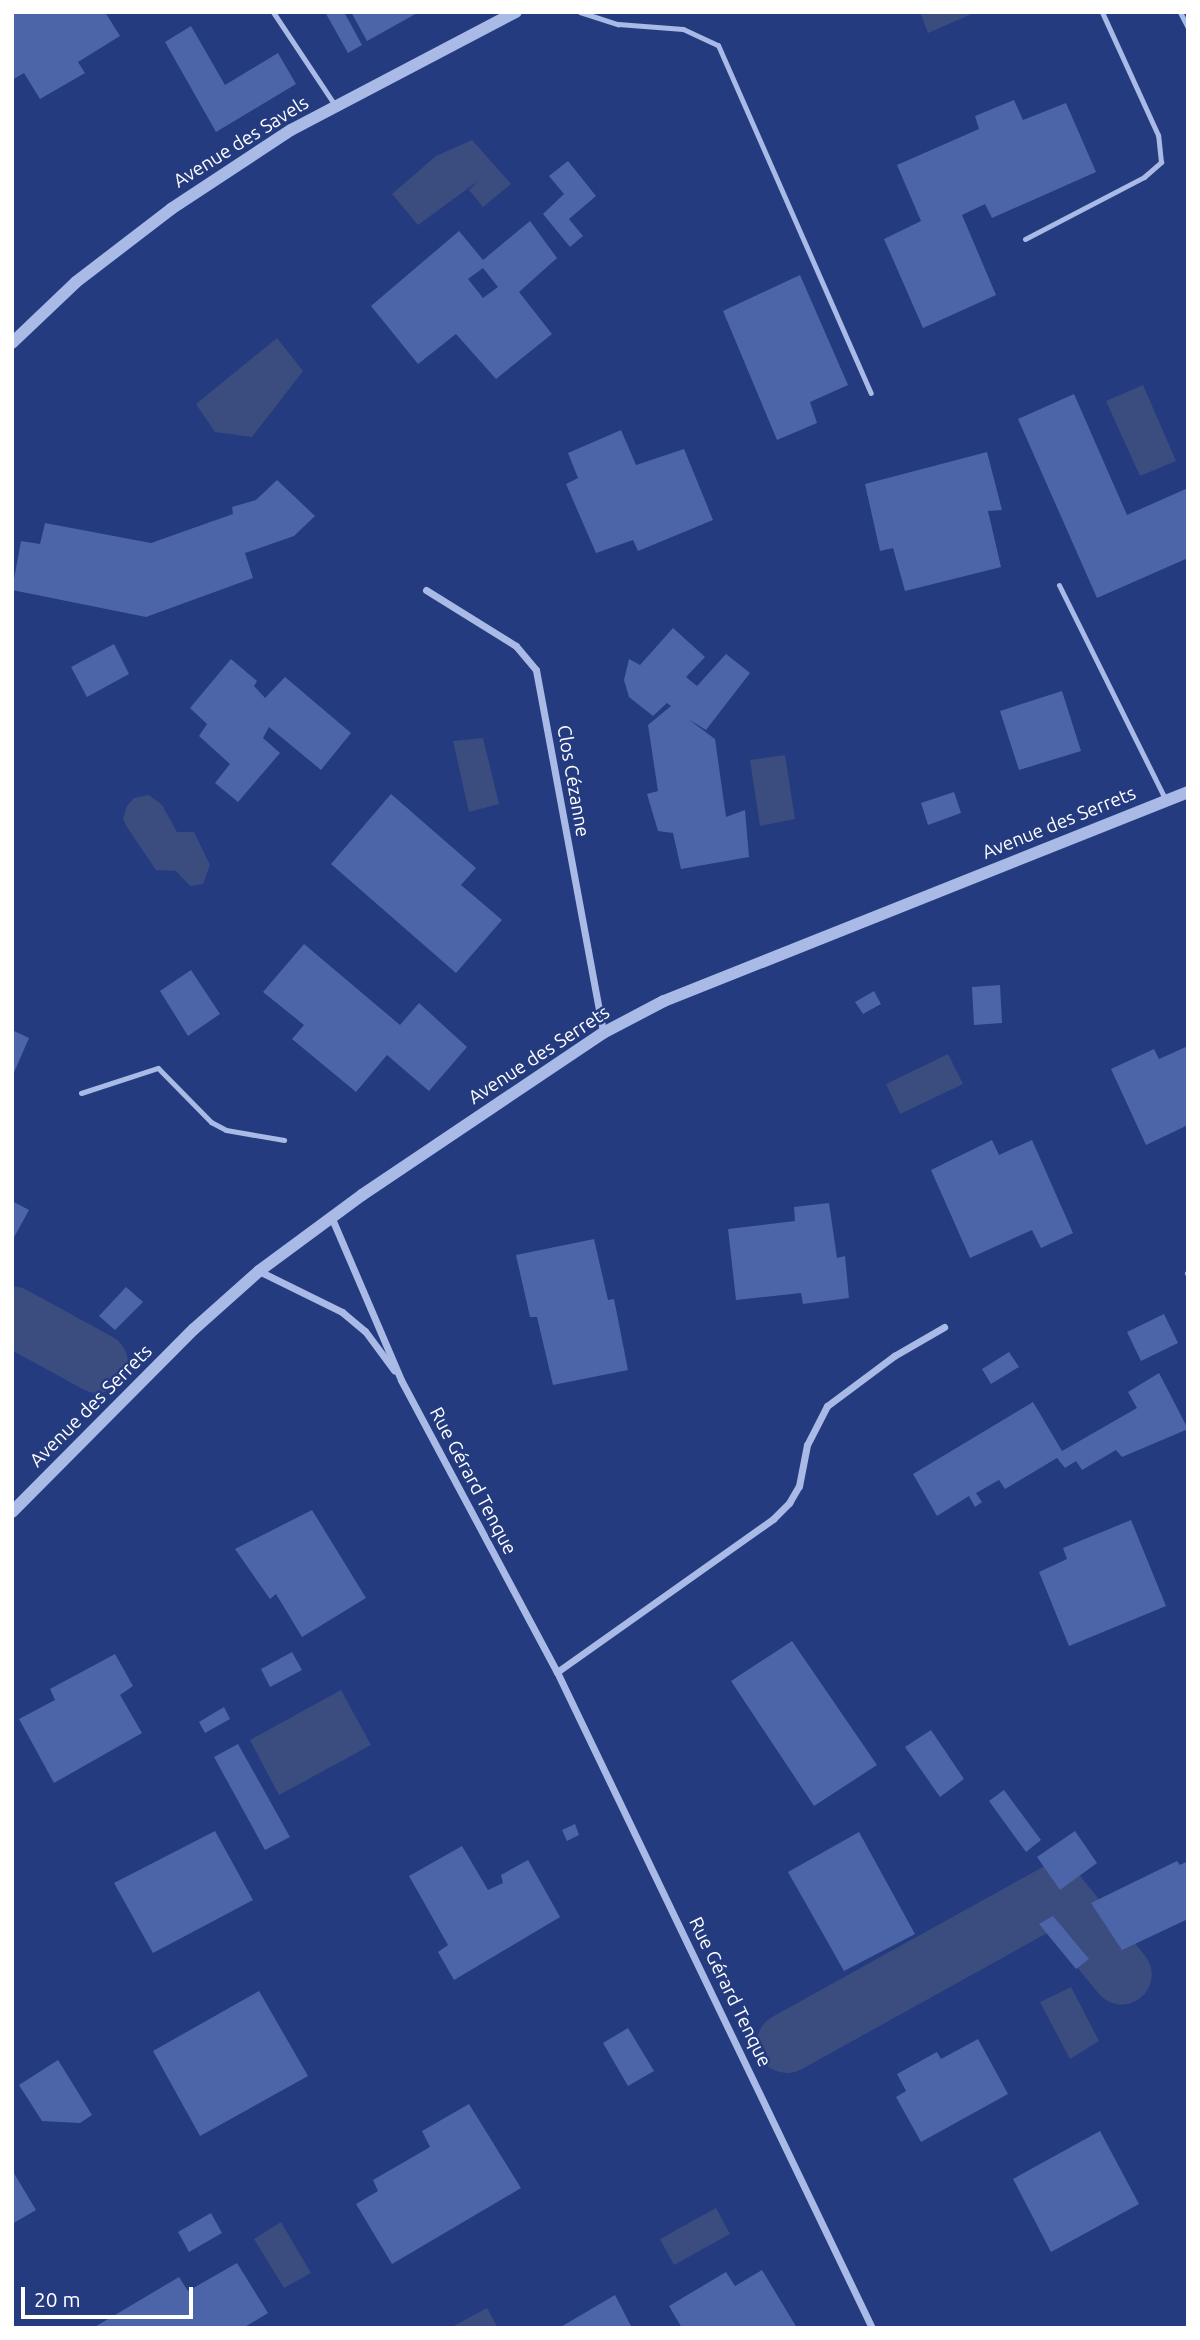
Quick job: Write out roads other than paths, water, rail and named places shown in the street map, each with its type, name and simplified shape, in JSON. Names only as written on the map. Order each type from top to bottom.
[{"type":"street","name":"Avenue des Savels","points":[[12,343],[76,282],[171,209],[291,130],[496,17],[516,12]]},
{"type":"street","name":"Clos Cézanne","points":[[426,590],[516,646],[536,670],[603,1033]]},
{"type":"street","name":"Avenue des Serrets","points":[[12,1513],[194,1329],[259,1271],[333,1221],[362,1195],[603,1033],[664,1001],[1188,792]]},
{"type":"street","name":"Rue Gérard Tenque","points":[[333,1221],[401,1380],[556,1672],[872,2328]]},
{"type":"street","name":"Rue Gérard Tenque","points":[[259,1271],[342,1312],[365,1331],[401,1380]]},
{"type":"street","points":[[556,1672],[773,1519],[789,1503],[799,1486],[807,1445],[827,1406],[894,1356],[944,1327]]},
{"type":"lane","points":[[273,12],[336,107]]},
{"type":"lane","points":[[580,12],[618,24],[683,29],[718,45],[871,393]]},
{"type":"lane","points":[[1025,239],[1144,177],[1161,162],[1158,135],[1102,12]]},
{"type":"lane","points":[[1180,12],[1188,28]]},
{"type":"lane","points":[[1059,584],[1166,801]]},
{"type":"lane","points":[[81,1093],[158,1068],[211,1122],[226,1130],[284,1140]]},
{"type":"water","points":[[920,12],[976,12],[928,33]]},
{"type":"water","points":[[472,140],[511,184],[483,207],[469,190],[478,181],[418,225],[392,194],[436,156]]},
{"type":"water","points":[[277,338],[303,371],[252,437],[215,432],[196,404]]},
{"type":"water","points":[[1143,385],[1176,461],[1140,476],[1106,401]]},
{"type":"water","points":[[483,738],[499,804],[469,812],[453,741]]},
{"type":"water","points":[[785,755],[795,819],[760,826],[750,760]]},
{"type":"water","points":[[149,795],[162,805],[177,832],[194,832],[210,865],[203,884],[190,886],[176,871],[156,870],[127,827],[123,819],[127,806],[134,798]]},
{"type":"water","points":[[948,1054],[963,1084],[900,1114],[886,1084]]},
{"type":"water","points":[[341,1690],[371,1745],[279,1795],[250,1740]]},
{"type":"water","points":[[1071,1987],[1099,2041],[1070,2059],[1040,2002]]},
{"type":"water","points":[[716,2208],[730,2234],[674,2265],[660,2239]]},
{"type":"water","points":[[281,2222],[311,2273],[284,2288],[254,2239]]},
{"type":"water","points":[[487,2308],[498,2328],[450,2328]]},
{"type":"waterway","points":[[12,1316],[98,1363]]},
{"type":"waterway","points":[[787,2043],[1056,1894],[1122,1975]]}]
